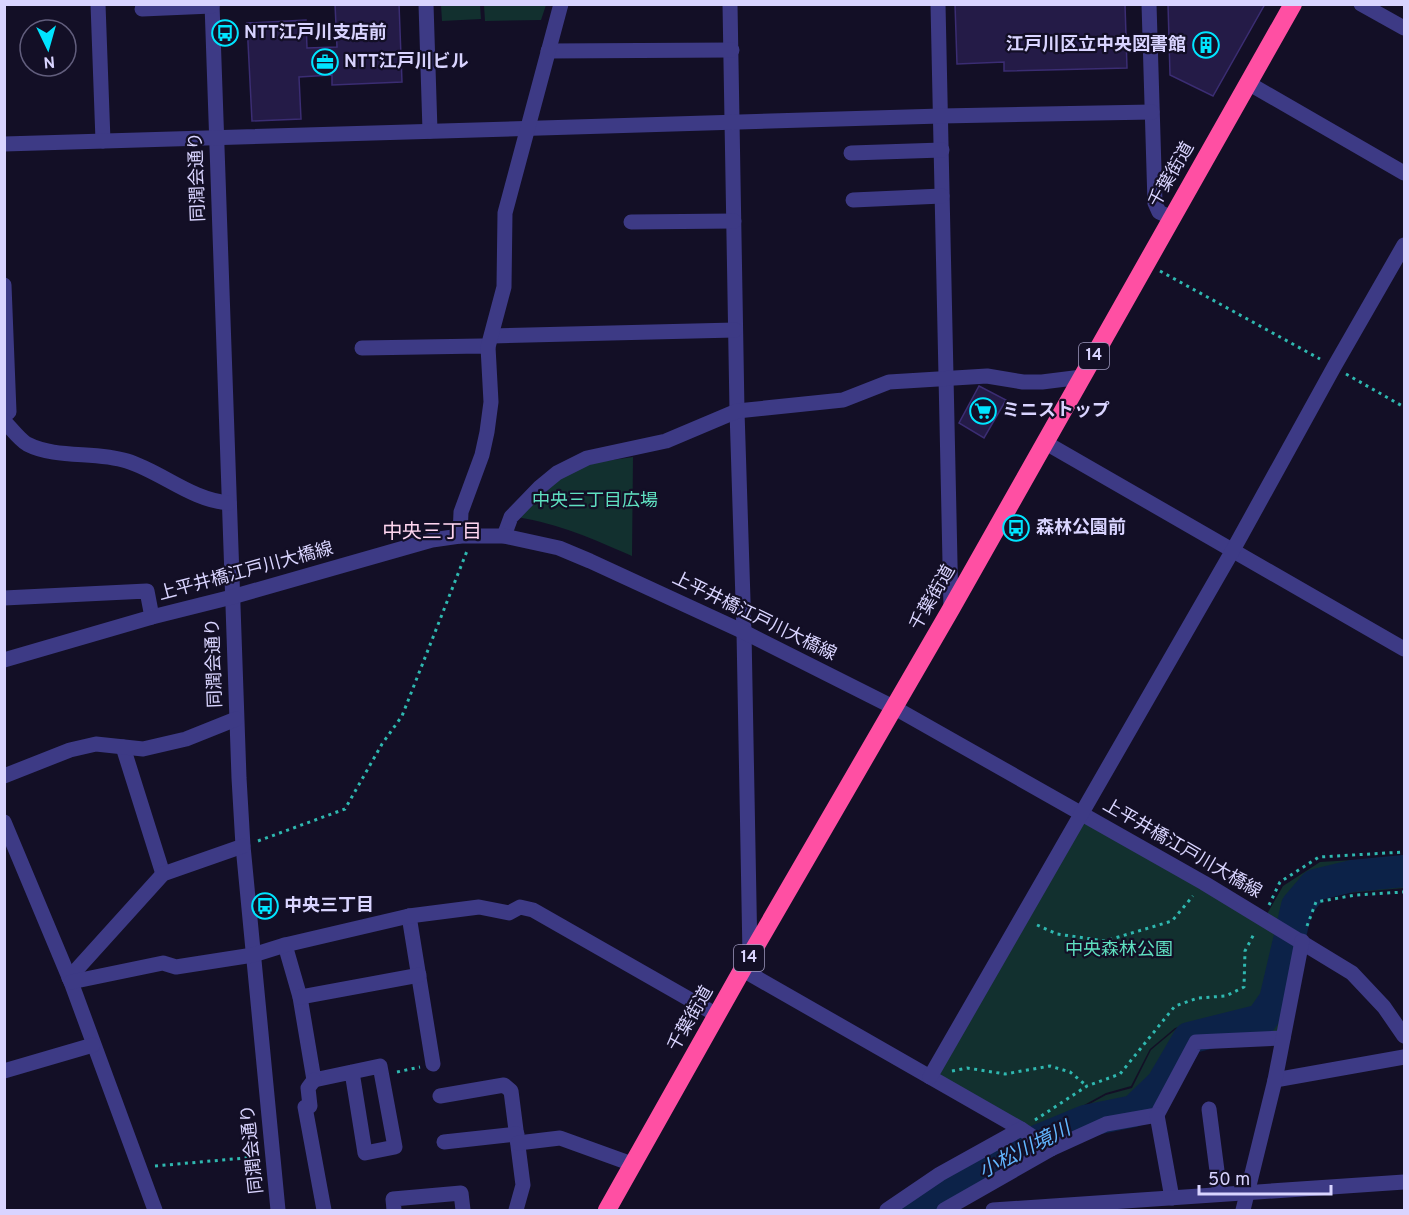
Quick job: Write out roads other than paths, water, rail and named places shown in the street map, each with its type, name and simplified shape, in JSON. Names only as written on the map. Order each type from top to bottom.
[{"type":"highway","name":"千葉街道","points":[[610,1209],[632,1164],[895,708],[1293,4]]},
{"type":"street","points":[[98,4],[103,141]]},
{"type":"street","points":[[426,4],[430,131]]},
{"type":"street","points":[[460,536],[461,512],[482,455],[487,432],[491,402],[490,342],[504,287],[505,213],[561,4]]},
{"type":"street","points":[[730,4],[734,123],[735,330],[744,632],[746,963],[930,1077],[1048,1146]]},
{"type":"street","points":[[938,4],[951,609]]},
{"type":"street","points":[[1149,4],[1155,203],[1159,212],[1172,218]]},
{"type":"street","points":[[1361,4],[1404,28]]},
{"type":"street","points":[[142,9],[212,5]]},
{"type":"street","name":"同潤会通り","points":[[212,5],[236,719],[243,846],[278,1210]]},
{"type":"street","points":[[548,51],[732,50]]},
{"type":"street","points":[[1248,83],[1404,173]]},
{"type":"street","points":[[4,144],[941,116],[1152,112]]},
{"type":"street","points":[[851,153],[942,150]]},
{"type":"street","points":[[853,200],[942,196]]},
{"type":"street","points":[[631,222],[734,221]]},
{"type":"street","points":[[930,1077],[1233,550],[1404,245]]},
{"type":"street","points":[[4,285],[9,411],[4,416]]},
{"type":"street","points":[[362,348],[481,346],[490,342],[735,330]]},
{"type":"street","points":[[504,536],[511,517],[557,473],[587,458],[666,441],[737,411],[843,400],[889,382],[987,376],[1023,382],[1042,382],[1082,377]]},
{"type":"street","points":[[4,421],[26,443],[44,450],[71,454],[97,454],[128,461],[211,502],[229,503]]},
{"type":"street","points":[[1046,443],[1404,649]]},
{"type":"street","name":"上平井橋江戸川大橋線","points":[[4,660],[432,540],[460,536],[504,536],[559,548],[744,632],[895,708],[1204,883],[1352,973],[1384,1007],[1404,1036]]},
{"type":"street","points":[[4,598],[147,591],[152,617]]},
{"type":"street","points":[[4,776],[70,750],[96,744],[143,749],[154,747],[186,739],[236,719]]},
{"type":"street","points":[[123,747],[163,874]]},
{"type":"street","points":[[4,822],[70,980],[155,1210]]},
{"type":"street","points":[[70,980],[163,874],[243,846]]},
{"type":"street","points":[[70,980],[163,963],[176,967],[254,955],[285,945],[409,916],[479,907],[508,913],[520,907],[533,910],[717,1016]]},
{"type":"street","points":[[409,916],[433,1064]]},
{"type":"street","points":[[1243,1210],[1283,1038],[1294,936]]},
{"type":"street","points":[[285,945],[300,998],[314,1080]]},
{"type":"street","points":[[300,998],[419,975]]},
{"type":"street","points":[[1172,1198],[1157,1115],[1196,1042],[1283,1038]]},
{"type":"street","points":[[4,1071],[93,1045]]},
{"type":"street","points":[[1275,1080],[1404,1057]]},
{"type":"street","points":[[324,1210],[305,1107],[310,1106],[308,1088],[314,1080],[380,1066],[395,1147],[365,1153],[352,1072]]},
{"type":"street","points":[[440,1096],[504,1085],[511,1091],[523,1185],[516,1210]]},
{"type":"street","points":[[1209,1109],[1220,1194]]},
{"type":"street","points":[[944,1210],[1048,1146],[1106,1124],[1157,1115]]},
{"type":"street","points":[[887,1210],[940,1174],[1024,1130]]},
{"type":"street","points":[[444,1142],[560,1138],[632,1164]]},
{"type":"street","points":[[993,1210],[1128,1206],[1172,1198],[1404,1182]]},
{"type":"street","points":[[394,1210],[393,1199],[461,1193],[463,1210]]},
{"type":"waterway","name":"小松川境川","points":[[912,1210],[1039,1140],[1085,1121],[1134,1111],[1162,1084],[1189,1038],[1261,1020],[1275,1000],[1297,906],[1315,885],[1352,876],[1404,871]]},
{"type":"place","name":"NTT江戸川支店前","points":[[225,33]]},
{"type":"place","name":"江戸川区立中央図書館","points":[[1206,45]]},
{"type":"place","name":"NTT江戸川ビル","points":[[325,62]]},
{"type":"place","name":"ミニストップ","points":[[983,411]]},
{"type":"place","name":"森林公園前","points":[[1016,528]]},
{"type":"place","name":"中央三丁目","points":[[265,906]]},
{"type":"district","name":"中央三丁目","points":[[432,533]]},
{"type":"park label","name":"中央三丁目広場","points":[[595,501]]},
{"type":"park label","name":"中央森林公園","points":[[1119,950]]}]
